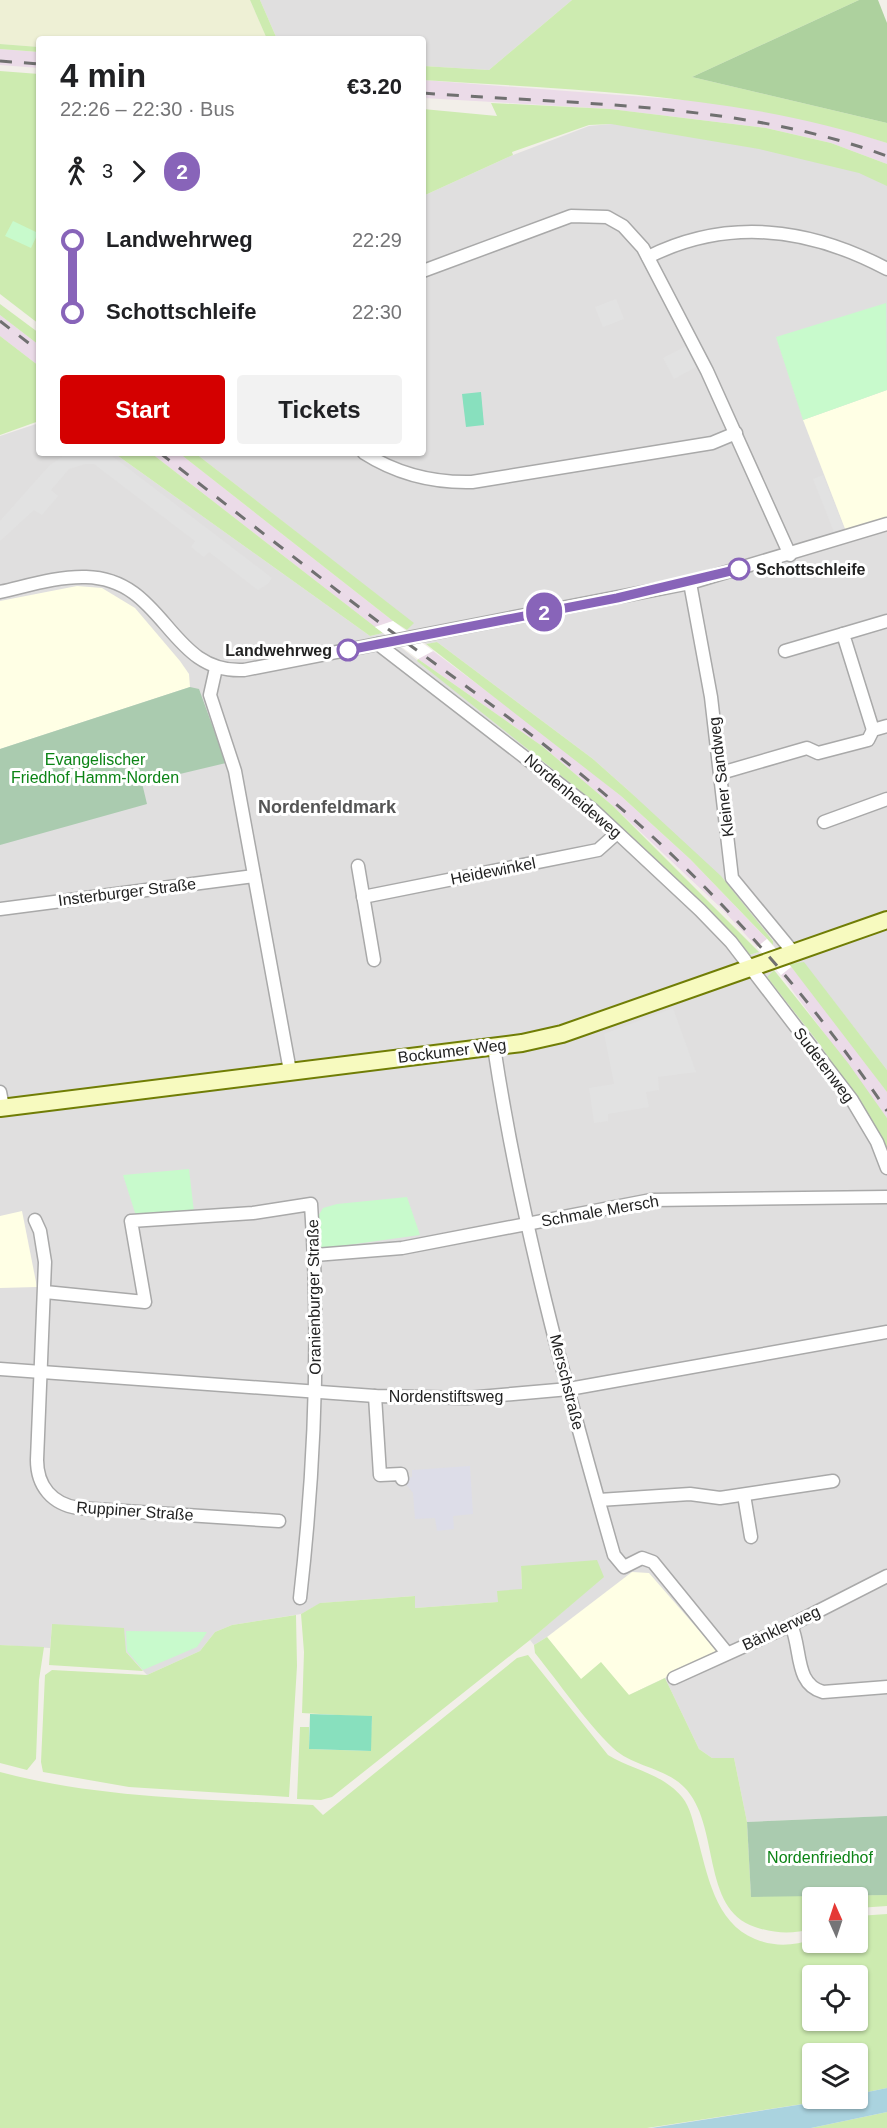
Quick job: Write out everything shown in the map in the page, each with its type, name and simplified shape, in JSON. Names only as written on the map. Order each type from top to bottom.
[{"type":"main road","name":"Bockumer Weg","points":[[1,1102],[494,1047],[562,1034],[887,920]]},
{"type":"street","points":[[426,270],[551,222],[582,215],[615,221],[633,236],[648,257],[736,433],[790,555]]},
{"type":"street","points":[[648,257],[687,240],[734,232],[760,232],[818,241],[887,269]]},
{"type":"street","points":[[369,456],[408,475],[436,481],[472,482],[712,443],[736,433]]},
{"type":"street","points":[[0,592],[75,577],[97,578],[118,584],[148,604],[191,654],[216,668],[252,669],[690,583],[790,555],[887,524]]},
{"type":"street","name":"Kleiner Sandweg","points":[[690,583],[709,686],[732,878],[793,952]]},
{"type":"street","points":[[785,651],[887,621]]},
{"type":"street","points":[[721,773],[807,748],[818,753],[868,740],[873,730],[843,634]]},
{"type":"street","name":"Nordenheideweg","points":[[378,644],[553,777],[700,910],[750,968]]},
{"type":"street","points":[[216,668],[210,695],[235,771],[290,1071]]},
{"type":"street","points":[[873,730],[887,726]]},
{"type":"street","points":[[824,822],[887,799]]},
{"type":"street","name":"Heidewinkel","points":[[363,897],[598,850],[617,833]]},
{"type":"street","points":[[357,866],[374,960]]},
{"type":"street","name":"Insterburger Straße","points":[[0,909],[254,876]]},
{"type":"street","name":"Sudetenweg","points":[[750,968],[852,1100],[877,1142],[887,1168]]},
{"type":"street","name":"Merschstraße","points":[[494,1047],[505,1117],[528,1224],[569,1389],[614,1555],[624,1566],[642,1558],[653,1562],[727,1653]]},
{"type":"street","name":"Schmale Mersch","points":[[315,1255],[402,1248],[651,1200],[887,1197]]},
{"type":"street","name":"Oranienburger Straße","points":[[45,1292],[145,1302],[131,1221],[253,1213],[311,1204],[318,1313],[316,1391]]},
{"type":"street","name":"Ruppiner Straße","points":[[35,1220],[44,1247],[45,1292],[37,1471],[44,1488],[55,1499],[78,1508],[279,1521]]},
{"type":"street","name":"Nordenstiftsweg","points":[[0,1369],[375,1396],[467,1398],[569,1389],[887,1332]]},
{"type":"street","points":[[300,1598],[306,1548],[316,1391]]},
{"type":"street","points":[[375,1396],[380,1475],[401,1474],[402,1479]]},
{"type":"street","points":[[599,1500],[690,1494],[713,1498],[833,1481]]},
{"type":"street","points":[[744,1495],[751,1538]]},
{"type":"street","name":"Bänklerweg","points":[[674,1678],[791,1625],[887,1576]]},
{"type":"street","points":[[791,1625],[804,1677],[811,1688],[823,1692],[887,1687]]},
{"type":"shaded area","points":[[0,0],[250,0],[266,36],[36,36],[36,47],[0,44]]},
{"type":"shaded area","points":[[260,0],[572,0],[489,70],[426,66],[426,36],[276,36]]},
{"type":"shaded area","points":[[0,49],[36,52],[36,68],[0,65]]},
{"type":"shaded area","points":[[426,80],[698,101],[769,111],[838,127],[887,143],[887,164],[831,143],[766,128],[610,109],[426,98]]},
{"type":"shaded area","points":[[610,109],[887,164],[887,1070],[804,963],[789,964],[773,945],[773,940],[629,791],[593,759],[437,642],[426,644],[407,630],[413,623],[199,456],[426,456],[426,195],[513,155],[589,126],[611,124]]},
{"type":"shaded area","points":[[616,299],[624,319],[603,327],[595,307]]},
{"type":"shaded area","points":[[0,315],[36,343],[36,364],[0,336]]},
{"type":"shaded area","points":[[686,346],[696,367],[674,379],[663,358]]},
{"type":"shaded area","points":[[887,390],[887,521],[847,534],[803,420]]},
{"type":"shaded area","points":[[36,424],[36,456],[118,456],[370,636],[383,633],[584,794],[682,885],[749,955],[759,952],[774,970],[767,978],[821,1046],[878,1131],[887,1148],[887,1816],[747,1822],[734,1758],[712,1758],[699,1749],[665,1678],[629,1695],[547,1637],[534,1645],[530,1640],[603,1577],[521,1566],[522,1589],[498,1602],[415,1608],[414,1596],[321,1603],[301,1614],[232,1625],[215,1632],[200,1651],[147,1675],[126,1652],[52,1624],[50,1648],[0,1645],[0,436]]},
{"type":"shaded area","points":[[63,456],[112,456],[272,578],[268,584],[258,590],[209,552],[204,557],[191,547],[195,541],[94,464],[69,469],[51,490],[58,496],[42,515],[34,510],[0,541],[0,521],[49,466]]},
{"type":"shaded area","points":[[155,456],[183,456],[393,621],[375,627]]},
{"type":"shaded area","points":[[823,475],[844,528],[834,532],[813,479]]},
{"type":"shaded area","points":[[77,586],[102,588],[135,608],[180,661],[189,674],[190,687],[0,749],[0,601]]},
{"type":"shaded area","points":[[433,651],[548,737],[621,796],[690,859],[767,939],[757,947],[721,908],[613,806],[542,746],[418,659]]},
{"type":"shaded area","points":[[791,967],[827,1010],[887,1092],[887,1118],[781,975]]},
{"type":"shaded area","points":[[673,1008],[696,1072],[658,1077],[659,1090],[646,1092],[649,1107],[608,1114],[608,1121],[594,1123],[589,1088],[614,1084],[604,1034]]},
{"type":"shaded area","points":[[22,1211],[37,1287],[0,1288],[0,1216]]},
{"type":"shaded area","points":[[470,1466],[473,1514],[453,1516],[454,1529],[437,1531],[435,1518],[415,1519],[413,1493],[402,1479],[412,1477],[412,1470]]},
{"type":"shaded area","points":[[632,1572],[649,1573],[716,1650],[715,1654],[629,1695],[581,1679],[547,1637]]},
{"type":"green space","points":[[250,0],[260,0],[276,36],[266,36]]},
{"type":"green space","points":[[572,0],[859,0],[692,77],[887,123],[887,143],[774,114],[716,104],[599,91],[426,80],[426,66],[489,70]]},
{"type":"green space","points":[[859,0],[878,0],[887,23],[887,123],[692,77]]},
{"type":"green space","points":[[0,44],[36,47],[36,52],[0,49]]},
{"type":"green space","points":[[0,71],[36,74],[36,322],[0,294]]},
{"type":"green space","points":[[491,103],[610,109],[766,128],[831,143],[887,164],[887,186],[859,173],[759,149],[611,124],[589,125],[512,152],[513,155],[426,195],[426,109],[497,116]]},
{"type":"green space","points":[[13,221],[36,232],[31,248],[5,236]]},
{"type":"green space","points":[[886,303],[887,390],[803,420],[776,337]]},
{"type":"green space","points":[[0,304],[36,331],[36,343],[0,315]]},
{"type":"green space","points":[[0,336],[36,364],[36,422],[0,435]]},
{"type":"green space","points":[[481,392],[484,425],[466,427],[462,394]]},
{"type":"green space","points":[[118,456],[155,456],[383,633],[370,636]]},
{"type":"green space","points":[[183,456],[199,456],[414,623],[407,630]]},
{"type":"green space","points":[[437,642],[593,759],[629,791],[721,876],[773,941],[773,945],[690,859],[621,796],[426,644]]},
{"type":"green space","points":[[418,659],[542,746],[613,806],[759,952],[749,955],[682,885],[584,794],[417,661]]},
{"type":"green space","name":"Evangelischer Friedhof Hamm-Norden","points":[[190,687],[199,689],[226,763],[142,783],[147,804],[0,845],[0,749]]},
{"type":"green space","points":[[804,962],[887,1070],[887,1092],[789,964]]},
{"type":"green space","points":[[774,970],[848,1063],[887,1118],[887,1148],[821,1046],[767,977]]},
{"type":"green space","points":[[189,1169],[194,1212],[136,1216],[123,1175]]},
{"type":"green space","points":[[407,1197],[420,1235],[319,1249],[317,1218],[323,1208],[337,1204]]},
{"type":"green space","points":[[597,1560],[604,1577],[530,1640],[332,1797],[321,1800],[297,1799],[300,1727],[309,1727],[309,1749],[370,1751],[372,1717],[302,1713],[304,1652],[301,1614],[320,1603],[415,1596],[415,1608],[498,1602],[497,1591],[522,1589],[521,1566]]},
{"type":"green space","points":[[296,1615],[297,1666],[289,1797],[129,1787],[43,1772],[41,1762],[45,1675],[52,1670],[147,1675],[200,1651],[215,1632],[232,1625]]},
{"type":"green space","points":[[52,1624],[124,1628],[126,1652],[143,1671],[49,1665]]},
{"type":"green space","points":[[126,1631],[207,1632],[197,1647],[143,1670],[127,1651]]},
{"type":"green space","points":[[547,1637],[581,1679],[601,1662],[629,1695],[665,1678],[699,1749],[712,1758],[734,1758],[747,1822],[751,1896],[802,1896],[802,1931],[777,1932],[763,1929],[738,1917],[726,1903],[718,1885],[703,1822],[695,1803],[684,1787],[667,1775],[630,1759],[613,1748],[535,1653],[534,1645]]},
{"type":"green space","points":[[0,1645],[44,1647],[39,1680],[36,1759],[27,1770],[0,1763]]},
{"type":"green space","points":[[528,1655],[608,1755],[666,1783],[682,1797],[688,1806],[715,1895],[730,1921],[741,1931],[762,1942],[777,1944],[802,1942],[802,1953],[868,1953],[868,1915],[887,1914],[887,2088],[868,2092],[868,2043],[802,2043],[802,2104],[647,2128],[0,2128],[0,1772],[38,1781],[116,1793],[313,1805],[323,1815],[517,1658]]},
{"type":"green space","points":[[310,1714],[372,1716],[371,1751],[309,1749]]},
{"type":"green space","name":"Nordenfriedhof","points":[[887,1816],[887,1895],[868,1895],[868,1887],[802,1887],[802,1896],[751,1897],[747,1822]]},
{"type":"green space","points":[[868,1895],[887,1895],[887,1906],[868,1907]]},
{"type":"green space","points":[[887,2112],[887,2128],[811,2128]]},
{"type":"water","points":[[887,2088],[887,2112],[811,2128],[651,2128],[802,2104],[802,2109],[868,2109],[868,2092]]},
{"type":"pier","points":[[393,621],[433,651],[418,659],[375,627]]},
{"type":"pier","points":[[767,939],[791,967],[781,975],[757,947]]},
{"type":"railway","points":[[0,61],[36,64]]},
{"type":"railway","points":[[426,93],[599,104],[716,116],[774,125],[831,138],[887,156]]},
{"type":"railway","points":[[0,321],[36,349]]},
{"type":"railway","points":[[164,456],[352,602],[559,756],[654,838],[691,873],[762,948],[827,1027],[887,1111]]},
{"type":"bus line","name":"2","points":[[348,650],[690,583],[739,569]]},
{"type":"place","name":"Schottschleife","points":[[739,569]]},
{"type":"place","name":"Landwehrweg","points":[[348,650]]},
{"type":"district","name":"Nordenfeldmark","points":[[327,807]]}]
